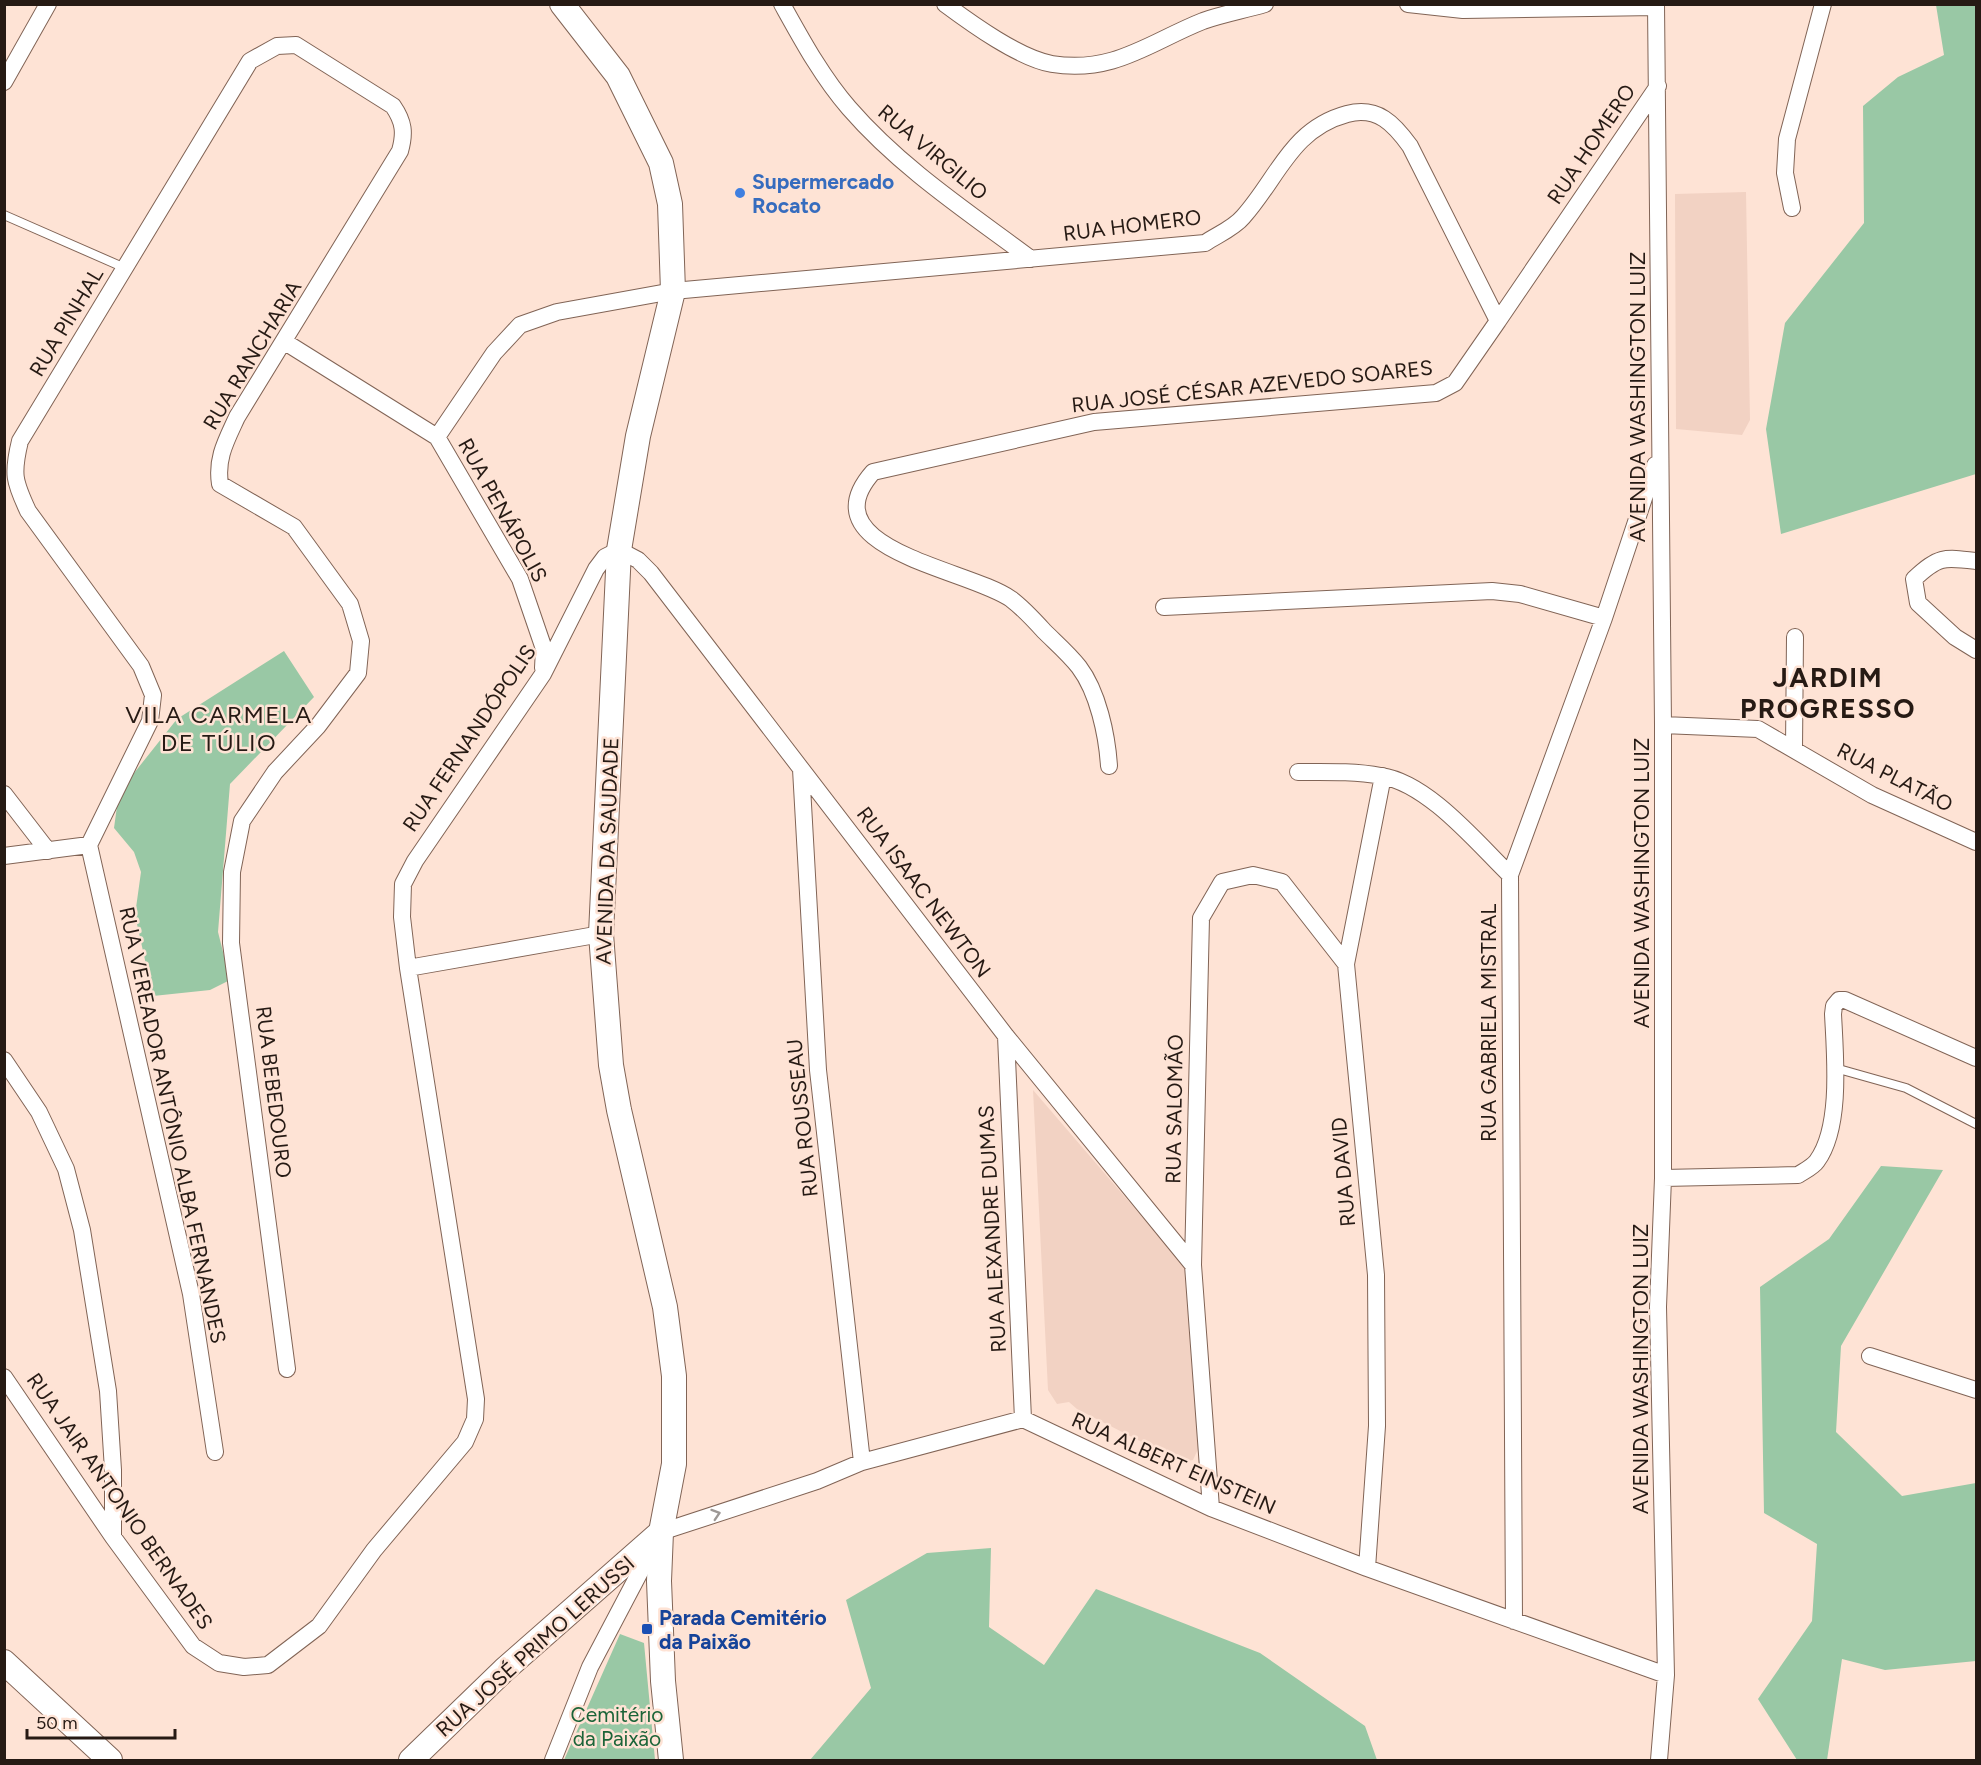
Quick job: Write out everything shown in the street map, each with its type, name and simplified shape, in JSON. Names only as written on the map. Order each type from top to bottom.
[{"type":"main road","name":"AVENIDA DA SAUDADE","points":[[562,4],[618,76],[661,163],[670,204],[673,291],[638,436],[619,550],[601,934],[611,1065],[619,1110],[665,1307],[674,1376],[674,1464],[661,1532],[660,1632],[671,1761]]},
{"type":"main road","name":"RUA JOSÉ PRIMO LERUSSI","points":[[411,1761],[504,1670],[661,1532]]},
{"type":"main road","points":[[4,1662],[110,1761]]},
{"type":"street","points":[[4,82],[48,4]]},
{"type":"street","name":"RUA VIRGILIO","points":[[782,4],[807,48],[848,107],[897,157],[1031,259]]},
{"type":"street","points":[[945,4],[1002,43],[1050,64],[1083,66],[1120,60],[1204,21],[1265,4]]},
{"type":"street","points":[[1408,4],[1463,10],[1656,6]]},
{"type":"street","points":[[1792,208],[1785,173],[1787,140],[1823,4]]},
{"type":"street","name":"AVENIDA WASHINGTON LUIZ","points":[[1656,6],[1663,725],[1663,1178],[1658,1307],[1666,1675],[1659,1761]]},
{"type":"street","name":"RUA RANCHARIA","points":[[242,821],[275,772],[318,726],[358,673],[362,641],[350,604],[294,527],[220,484],[218,468],[220,453],[237,417],[400,151],[404,136],[401,118],[393,106],[296,45],[277,46],[250,61]]},
{"type":"street","name":"RUA PINHAL","points":[[89,845],[150,721],[153,695],[141,666],[28,510],[15,484],[15,462],[20,441],[250,61]]},
{"type":"street","name":"RUA HOMERO","points":[[437,437],[494,353],[520,325],[557,312],[673,291],[1205,243],[1242,219],[1301,137],[1329,119],[1361,110],[1392,122],[1410,146],[1498,321],[1658,86]]},
{"type":"street","name":"RUA JOSÉ CÉSAR AZEVEDO SOARES","points":[[1109,766],[1108,752],[1096,704],[1079,668],[1011,599],[981,582],[887,548],[865,530],[855,508],[860,487],[873,472],[1094,422],[1436,393],[1455,383],[1498,321]]},
{"type":"street","name":"RUA PENÁPOLIS","points":[[285,342],[437,437],[520,579],[544,649],[543,675]]},
{"type":"street","name":"RUA GABRIELA MISTRAL","points":[[1514,1621],[1510,875],[1604,618],[1659,451]]},
{"type":"street","name":"RUA FERNANDÓPOLIS","points":[[267,1665],[319,1626],[374,1550],[465,1442],[475,1419],[476,1399],[472,1367],[408,968],[402,917],[403,884],[415,861],[543,675],[596,569],[605,557],[619,550]]},
{"type":"street","name":"RUA ISAAC NEWTON","points":[[619,550],[638,560],[651,573],[1006,1036],[1193,1265]]},
{"type":"street","points":[[1977,561],[1947,557],[1927,567],[1914,579],[1918,603],[1955,637],[1977,650]]},
{"type":"street","points":[[1164,607],[1492,591],[1520,594],[1604,618]]},
{"type":"street","points":[[1794,748],[1795,637]]},
{"type":"street","name":"RUA PLATÃO","points":[[1663,725],[1758,729],[1872,795],[1977,842]]},
{"type":"street","name":"RUA ROUSSEAU","points":[[801,769],[818,1070],[862,1462]]},
{"type":"street","points":[[1298,772],[1383,776],[1416,790],[1510,875]]},
{"type":"street","name":"RUA DAVID","points":[[1367,1568],[1377,1426],[1376,1275],[1346,964],[1383,776]]},
{"type":"street","points":[[4,794],[48,851]]},
{"type":"street","name":"RUA BEBEDOURO","points":[[242,821],[232,872],[231,944],[287,1369]]},
{"type":"street","points":[[4,856],[89,845]]},
{"type":"street","name":"RUA VEREADOR ANTÔNIO ALBA FERNANDES","points":[[89,845],[191,1294],[215,1452]]},
{"type":"street","name":"RUA SALOMÃO","points":[[1211,1508],[1193,1265],[1201,918],[1222,882],[1253,875],[1282,882],[1346,964]]},
{"type":"street","points":[[408,968],[601,934]]},
{"type":"street","points":[[1663,1178],[1798,1175],[1816,1163],[1828,1140],[1835,1068],[1834,1006],[1839,1000],[1845,1000],[1977,1058]]},
{"type":"street","name":"RUA ALEXANDRE DUMAS","points":[[1006,1036],[1023,1419]]},
{"type":"street","points":[[4,1060],[39,1112],[66,1169],[82,1230],[108,1391],[113,1470],[113,1537]]},
{"type":"street","points":[[1869,1356],[1977,1390]]},
{"type":"street","name":"RUA JAIR ANTONIO BERNADES","points":[[4,1377],[113,1537],[193,1646],[219,1663],[244,1667],[267,1665]]},
{"type":"street","points":[[553,1761],[590,1668],[661,1532],[817,1481],[862,1462],[1023,1419]]},
{"type":"street","name":"RUA ALBERT EINSTEIN","points":[[1023,1419],[1211,1508],[1367,1568],[1666,1675]]},
{"type":"lane","points":[[4,215],[125,268]]},
{"type":"lane","points":[[1835,1068],[1906,1089],[1977,1124]]},
{"type":"shaded area","points":[[1746,192],[1750,420],[1742,435],[1676,429],[1675,194]]},
{"type":"shaded area","points":[[1033,1090],[1186,1268],[1199,1447],[1193,1460],[1181,1462],[1077,1409],[1069,1402],[1057,1404],[1048,1390]]},
{"type":"green space","points":[[1936,5],[1976,5],[1976,474],[1781,534],[1766,429],[1785,323],[1864,223],[1863,106],[1898,77],[1944,55]]},
{"type":"green space","points":[[284,651],[314,697],[230,784],[218,932],[230,980],[210,990],[153,996],[135,915],[141,872],[134,852],[114,828],[119,792],[177,719]]},
{"type":"green space","points":[[1881,1166],[1943,1170],[1841,1346],[1836,1432],[1902,1496],[1976,1483],[1976,1661],[1885,1670],[1842,1659],[1827,1760],[1797,1760],[1758,1699],[1812,1621],[1817,1544],[1764,1513],[1760,1287],[1829,1239]]},
{"type":"green space","points":[[991,1548],[989,1627],[1044,1665],[1096,1589],[1260,1653],[1365,1726],[1377,1760],[810,1760],[871,1688],[846,1600],[927,1553]]},
{"type":"green space","name":"Cemitério da Paixão","points":[[620,1634],[644,1643],[655,1760],[564,1760]]},
{"type":"place","name":"Supermercado Rocato","points":[[740,193]]},
{"type":"place","name":"Parada Cemitério da Paixão","points":[[647,1629]]},
{"type":"district","name":"JARDIM PROGRESSO","points":[[1828,692]]},
{"type":"district","name":"VILA CARMELA DE TÚLIO","points":[[219,728]]}]
